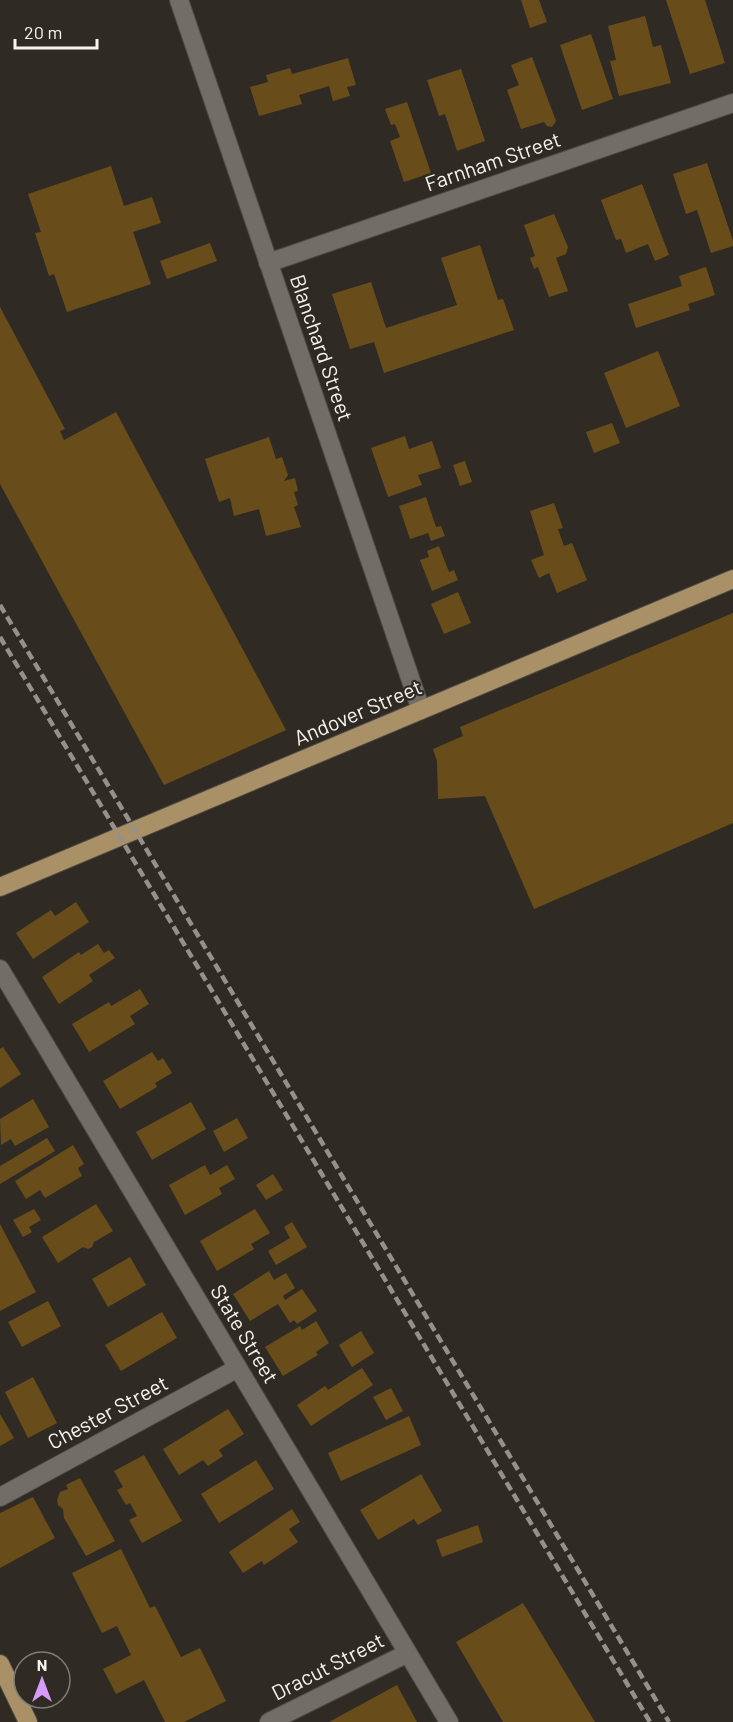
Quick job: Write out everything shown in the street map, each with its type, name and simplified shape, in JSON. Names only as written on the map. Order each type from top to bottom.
[{"type":"main road","name":"Andover Street","points":[[0,887],[733,579]]},
{"type":"main road","points":[[0,1664],[28,1722]]},
{"type":"street","name":"Blanchard Street","points":[[179,0],[422,711]]},
{"type":"street","name":"Farnham Street","points":[[268,263],[733,103]]},
{"type":"street","name":"State Street","points":[[0,969],[449,1722]]},
{"type":"street","name":"Chester Street","points":[[0,1497],[238,1368]]},
{"type":"street","name":"Dracut Street","points":[[269,1722],[408,1653]]},
{"type":"building","points":[[521,0],[539,0],[547,22],[530,28]]},
{"type":"building","points":[[666,0],[705,0],[725,63],[690,74]]},
{"type":"building","points":[[645,16],[653,47],[661,45],[671,83],[619,96],[610,61],[616,60],[608,26]]},
{"type":"building","points":[[591,34],[613,99],[582,110],[560,45]]},
{"type":"building","points":[[532,57],[556,121],[552,127],[547,126],[544,122],[521,129],[507,90],[519,85],[511,65]]},
{"type":"building","points":[[348,58],[356,85],[347,87],[350,96],[333,101],[329,86],[299,95],[302,104],[259,116],[250,87],[268,82],[266,75],[290,68],[292,74]]},
{"type":"building","points":[[461,69],[485,141],[457,151],[445,114],[439,116],[427,80]]},
{"type":"building","points":[[407,102],[431,173],[404,182],[390,141],[400,137],[395,124],[391,125],[385,109]]},
{"type":"building","points":[[707,163],[733,241],[733,246],[711,253],[697,210],[686,214],[673,174]]},
{"type":"building","points":[[111,166],[124,206],[152,197],[161,223],[133,232],[151,284],[67,312],[54,274],[49,276],[35,233],[41,232],[28,194]]},
{"type":"building","points":[[642,184],[669,255],[655,261],[648,244],[626,253],[621,239],[616,240],[601,200]]},
{"type":"building","points":[[554,214],[568,247],[566,254],[556,258],[568,291],[549,297],[538,267],[534,269],[530,258],[535,256],[524,225]]},
{"type":"building","points":[[210,243],[217,261],[167,279],[160,261]]},
{"type":"building","points":[[480,245],[498,300],[503,299],[514,330],[384,373],[374,342],[350,349],[332,294],[371,282],[386,328],[457,305],[441,258]]},
{"type":"building","points":[[706,267],[715,295],[688,304],[690,310],[636,328],[628,304],[682,286],[679,276]]},
{"type":"building","points":[[0,307],[65,429],[60,431],[64,440],[116,412],[286,730],[164,785],[0,484]]},
{"type":"building","points":[[658,351],[680,406],[626,428],[604,373]]},
{"type":"building","points":[[612,423],[620,443],[594,453],[586,432]]},
{"type":"building","points":[[405,436],[409,449],[432,441],[441,468],[418,475],[422,485],[388,497],[371,448]]},
{"type":"building","points":[[269,437],[276,459],[282,457],[288,475],[284,481],[295,478],[298,491],[294,492],[298,505],[294,507],[301,527],[266,536],[259,509],[234,516],[230,498],[219,502],[205,459]]},
{"type":"building","points":[[465,461],[472,482],[460,486],[453,465]]},
{"type":"building","points":[[426,497],[436,527],[441,526],[445,536],[431,541],[428,533],[410,539],[399,506]]},
{"type":"building","points":[[554,503],[563,528],[558,529],[564,546],[572,543],[587,580],[557,593],[549,573],[539,578],[531,560],[544,555],[530,511]]},
{"type":"building","points":[[439,546],[449,572],[454,570],[458,580],[432,591],[420,560],[429,557],[427,551]]},
{"type":"building","points":[[458,592],[471,623],[444,634],[431,604]]},
{"type":"building","points":[[733,613],[733,823],[534,909],[485,796],[438,799],[437,761],[433,749],[463,736],[460,727]]},
{"type":"building","points":[[76,902],[89,922],[33,959],[16,933],[51,910],[55,916]]},
{"type":"building","points":[[98,944],[104,953],[109,950],[115,958],[89,975],[93,981],[59,1004],[42,977],[79,952],[81,955]]},
{"type":"building","points":[[140,989],[149,1004],[130,1016],[135,1024],[89,1052],[72,1024],[109,1002],[111,1006]]},
{"type":"building","points":[[3,1047],[21,1074],[0,1088],[0,1049]]},
{"type":"building","points":[[152,1052],[158,1061],[163,1058],[172,1073],[155,1083],[157,1087],[120,1109],[103,1081]]},
{"type":"building","points":[[33,1099],[49,1127],[15,1146],[11,1139],[1,1145],[0,1119]]},
{"type":"building","points":[[191,1102],[206,1129],[152,1160],[136,1132]]},
{"type":"building","points":[[237,1118],[248,1138],[224,1152],[213,1131]]},
{"type":"building","points":[[47,1138],[55,1151],[0,1184],[0,1166]]},
{"type":"building","points":[[73,1145],[84,1164],[78,1168],[82,1176],[45,1198],[40,1190],[26,1199],[15,1181]]},
{"type":"building","points":[[205,1165],[210,1175],[227,1165],[235,1179],[219,1188],[222,1194],[185,1215],[169,1185]]},
{"type":"building","points":[[273,1174],[283,1190],[266,1200],[256,1185]]},
{"type":"building","points":[[96,1204],[113,1231],[94,1242],[92,1247],[88,1249],[83,1247],[58,1263],[42,1237]]},
{"type":"building","points":[[34,1209],[41,1220],[29,1227],[32,1232],[23,1237],[13,1220]]},
{"type":"building","points":[[255,1209],[270,1233],[251,1244],[254,1249],[217,1271],[200,1241]]},
{"type":"building","points":[[292,1222],[307,1247],[276,1265],[268,1251],[290,1238],[284,1227]]},
{"type":"building","points":[[0,1224],[36,1292],[0,1311]]},
{"type":"building","points":[[130,1257],[146,1285],[108,1307],[92,1279]]},
{"type":"building","points":[[269,1271],[274,1280],[286,1273],[295,1288],[283,1296],[285,1300],[302,1289],[317,1311],[297,1324],[294,1320],[290,1323],[278,1304],[250,1321],[233,1294]]},
{"type":"building","points":[[48,1301],[61,1326],[22,1347],[8,1322]]},
{"type":"building","points":[[162,1312],[177,1338],[121,1371],[105,1345]]},
{"type":"building","points":[[316,1321],[329,1343],[316,1352],[318,1355],[283,1376],[265,1347],[300,1326],[302,1330]]},
{"type":"building","points":[[361,1331],[374,1353],[352,1367],[339,1345]]},
{"type":"building","points":[[362,1368],[373,1385],[311,1426],[297,1405],[325,1386],[328,1390]]},
{"type":"building","points":[[33,1377],[57,1423],[28,1438],[5,1392]]},
{"type":"building","points":[[391,1388],[403,1411],[386,1420],[373,1397]]},
{"type":"building","points":[[228,1409],[244,1434],[219,1450],[223,1456],[208,1466],[203,1460],[179,1475],[163,1449]]},
{"type":"building","points":[[0,1414],[14,1438],[0,1446]]},
{"type":"building","points":[[409,1416],[421,1445],[341,1481],[328,1453]]},
{"type":"building","points":[[144,1455],[182,1521],[142,1543],[129,1520],[137,1516],[130,1503],[126,1505],[117,1490],[123,1487],[114,1471]]},
{"type":"building","points":[[256,1460],[274,1489],[219,1523],[201,1494]]},
{"type":"building","points":[[421,1474],[442,1511],[418,1525],[414,1519],[378,1540],[360,1510]]},
{"type":"building","points":[[80,1478],[115,1541],[86,1556],[64,1518],[63,1509],[58,1505],[57,1500],[60,1492],[68,1489],[66,1485]]},
{"type":"building","points":[[33,1497],[55,1538],[0,1568],[0,1513]]},
{"type":"building","points":[[292,1509],[300,1522],[289,1529],[298,1542],[264,1565],[262,1561],[243,1573],[229,1552]]},
{"type":"building","points":[[478,1525],[483,1542],[442,1557],[436,1540]]},
{"type":"building","points":[[121,1549],[150,1608],[155,1606],[181,1657],[200,1648],[226,1701],[184,1722],[165,1722],[144,1680],[116,1694],[103,1669],[131,1655],[117,1626],[102,1633],[72,1573]]},
{"type":"building","points":[[523,1603],[595,1722],[503,1722],[456,1642]]},
{"type":"building","points":[[397,1685],[417,1722],[329,1722]]},
{"type":"railway","points":[[0,605],[669,1722]]},
{"type":"railway","points":[[0,637],[650,1722]]}]
